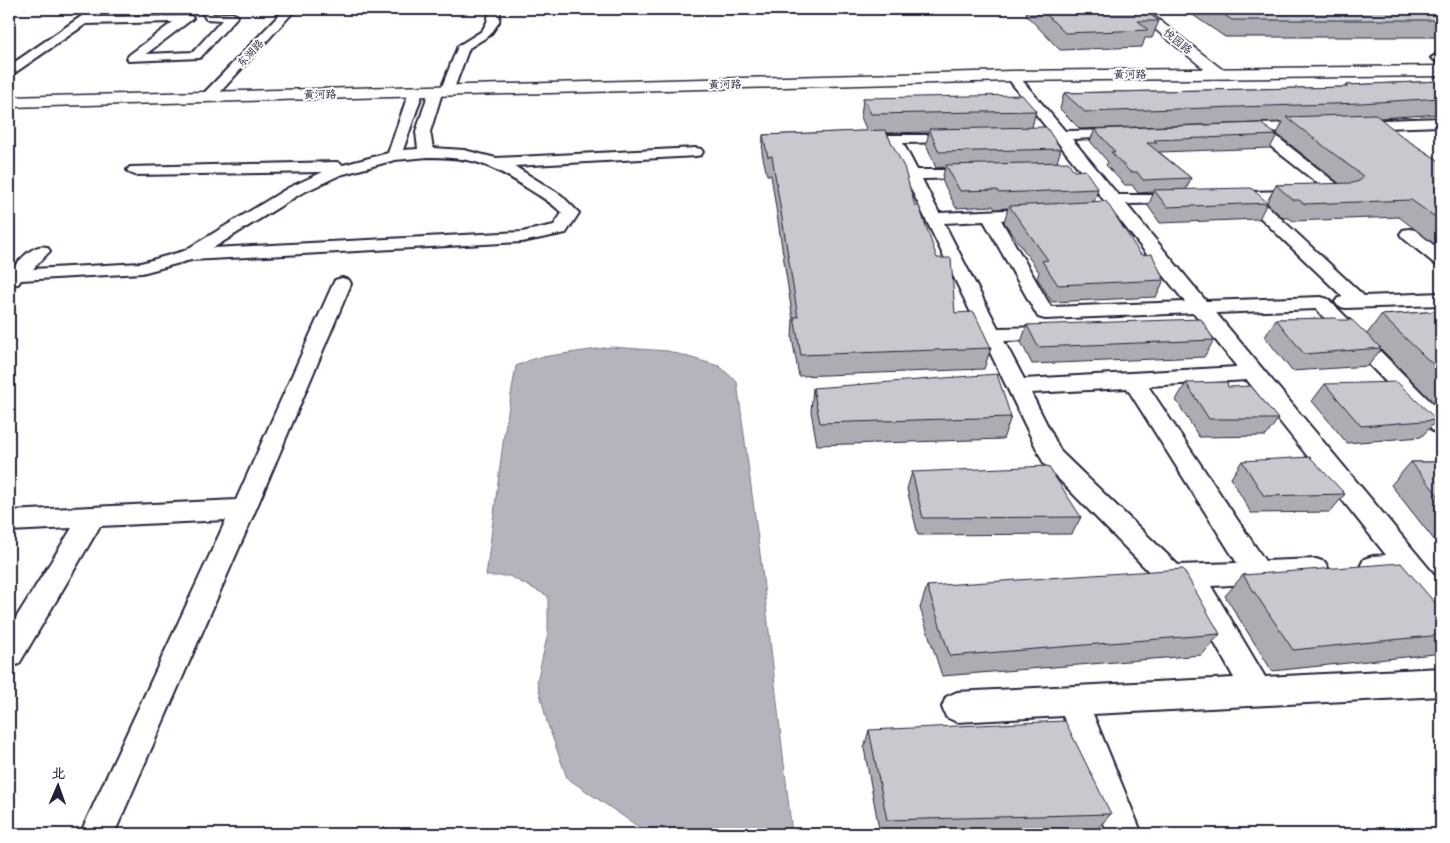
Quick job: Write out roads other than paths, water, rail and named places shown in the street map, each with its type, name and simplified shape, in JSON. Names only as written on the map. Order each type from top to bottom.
[{"type":"main road","name":"悦园路","points":[[1137,9],[1218,73]]},
{"type":"main road","name":"黄河路","points":[[9,102],[208,97],[434,87],[1202,61],[1440,62]]},
{"type":"main road","name":"黄河路","points":[[9,90],[220,84],[434,87],[1218,73],[1440,62]]},
{"type":"street","points":[[9,72],[99,9]]},
{"type":"street","name":"东湖路","points":[[208,97],[291,9]]},
{"type":"street","points":[[394,156],[434,87],[464,46],[486,33],[493,22],[495,9]]},
{"type":"street","points":[[207,10],[210,17],[232,16],[196,55],[133,58],[184,19],[207,10]]},
{"type":"street","points":[[83,21],[184,19]]},
{"type":"street","points":[[1012,76],[1060,136],[1078,170],[1201,308],[1441,604]]},
{"type":"street","points":[[426,153],[423,132],[434,87]]},
{"type":"street","points":[[1344,125],[1441,122]]},
{"type":"street","points":[[1228,129],[1325,126]]},
{"type":"street","points":[[1229,198],[1342,194],[1257,128]]},
{"type":"street","points":[[1031,136],[1139,133]]},
{"type":"street","points":[[867,139],[972,137]]},
{"type":"street","points":[[894,139],[1052,458],[1182,576],[1257,691]]},
{"type":"street","points":[[493,162],[696,152]]},
{"type":"street","points":[[13,279],[142,268],[190,255],[522,237],[560,229],[570,213],[562,202],[515,173],[486,159],[451,154],[412,153],[335,172],[294,191],[190,255]]},
{"type":"street","points":[[135,170],[354,167]]},
{"type":"street","points":[[912,175],[990,173]]},
{"type":"street","points":[[1248,197],[1359,301]]},
{"type":"street","points":[[1112,207],[1200,198]]},
{"type":"street","points":[[934,218],[1018,215]]},
{"type":"street","points":[[990,216],[1045,313],[1065,333],[991,335]]},
{"type":"street","points":[[1409,234],[1441,260]]},
{"type":"street","points":[[13,279],[41,251]]},
{"type":"street","points":[[97,834],[244,510],[342,284]]},
{"type":"street","points":[[1045,313],[1441,299]]},
{"type":"street","points":[[1320,303],[1441,425]]},
{"type":"street","points":[[1194,328],[1216,328]]},
{"type":"street","points":[[1017,387],[1254,373]]},
{"type":"street","points":[[1133,380],[1258,573]]},
{"type":"street","points":[[9,521],[244,510]]},
{"type":"street","points":[[9,655],[92,517]]},
{"type":"street","points":[[1142,578],[1410,565]]},
{"type":"street","points":[[957,707],[1441,682]]},
{"type":"street","points":[[1072,701],[1125,834]]}]
